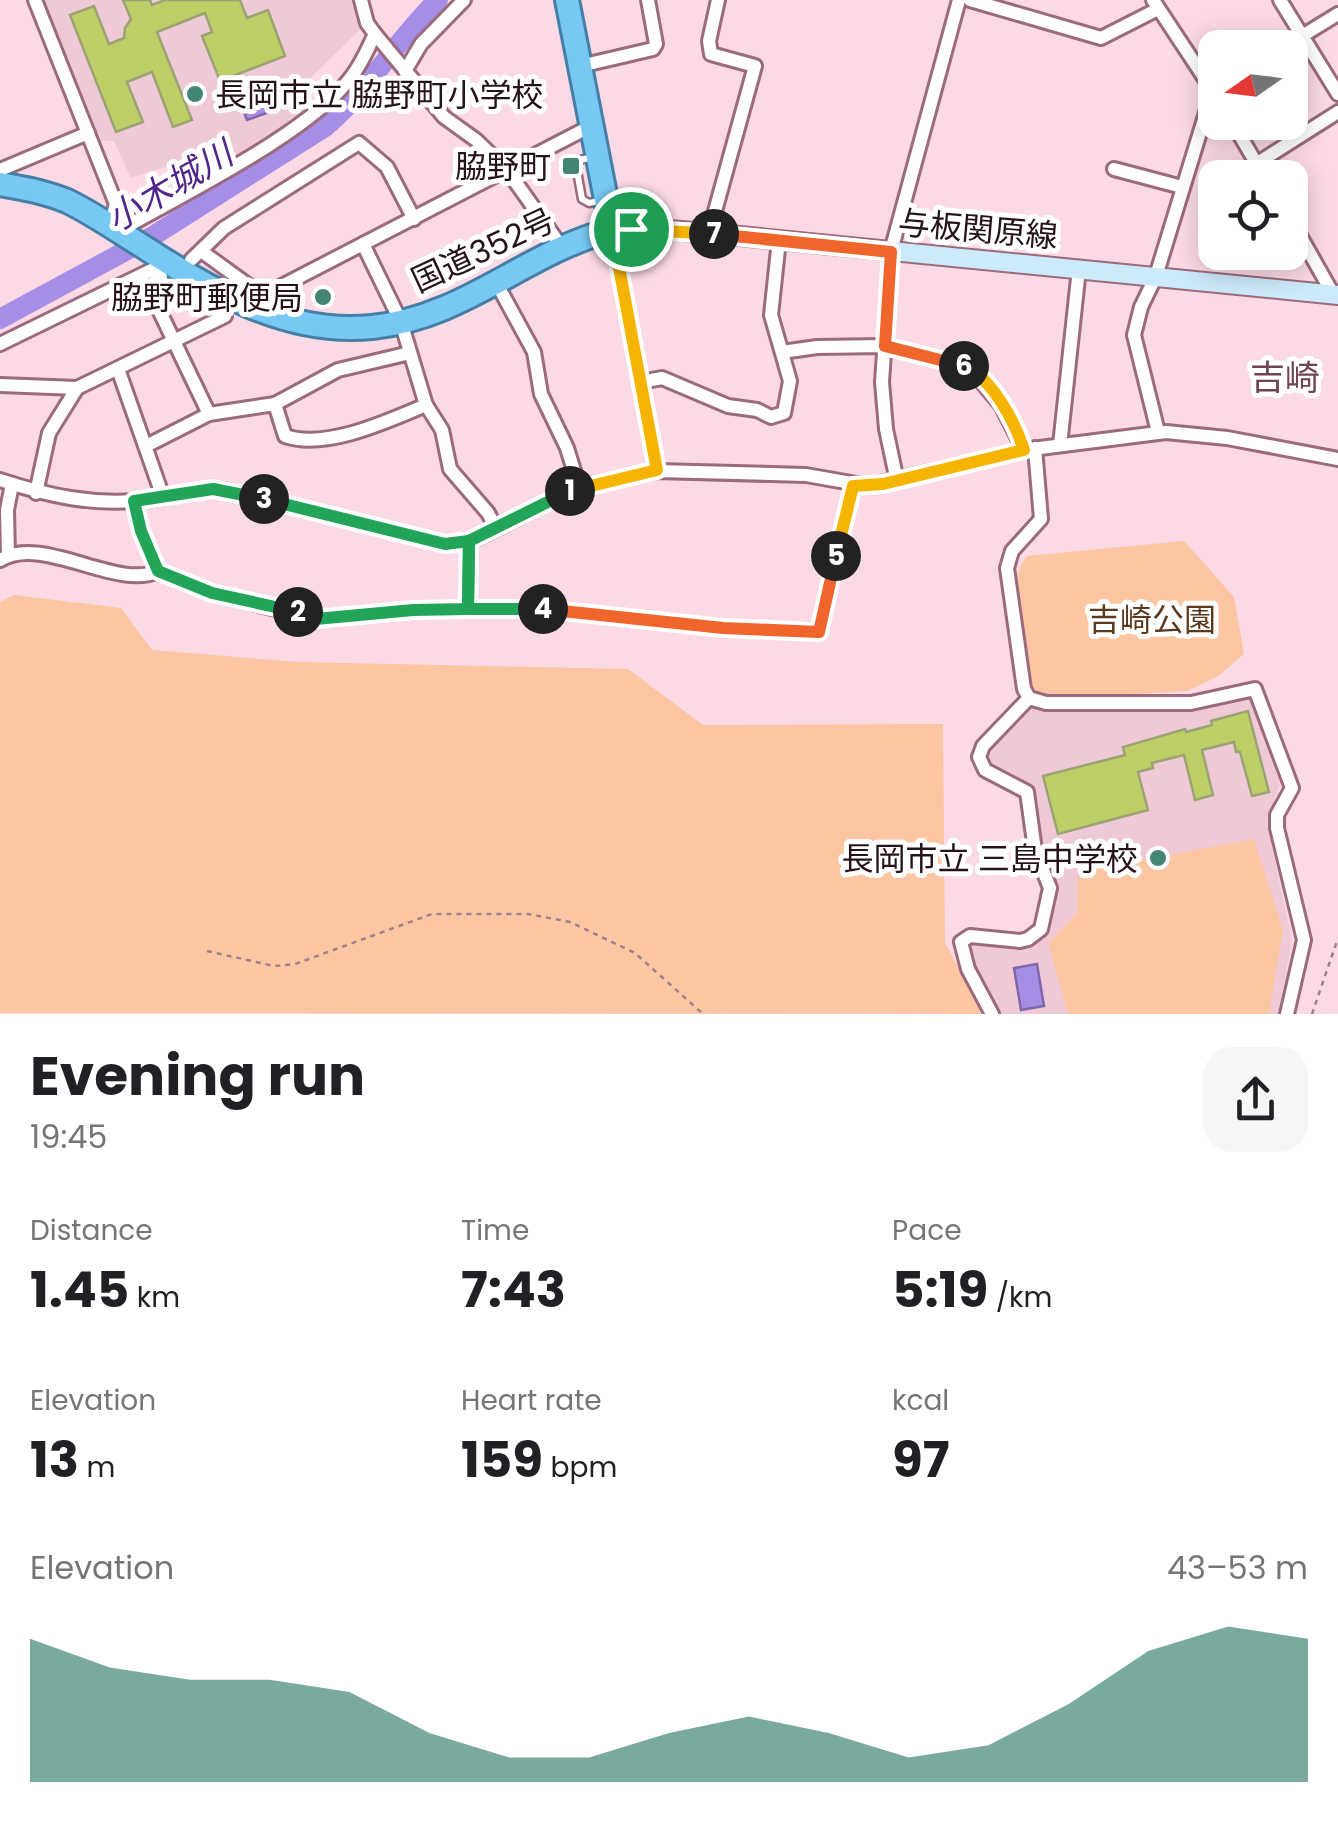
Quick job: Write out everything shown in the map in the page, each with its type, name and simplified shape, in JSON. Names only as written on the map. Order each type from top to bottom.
[{"type":"highway","points":[[567,0],[612,230]]},
{"type":"highway","name":"国道352号","points":[[0,184],[56,197],[177,262],[239,304],[282,318],[347,328],[400,322],[454,306],[592,235],[612,230]]},
{"type":"main road","name":"与板関原線","points":[[612,230],[709,233],[1336,295]]},
{"type":"street","points":[[35,0],[116,204],[118,231],[263,147],[320,108],[351,78],[376,36]]},
{"type":"street","points":[[361,0],[367,23],[376,36],[444,118],[476,140],[507,170],[563,249]]},
{"type":"street","points":[[404,69],[432,31],[464,0]]},
{"type":"street","points":[[580,66],[652,49],[656,44],[648,0]]},
{"type":"street","points":[[709,233],[755,66],[716,56],[708,48],[718,0]]},
{"type":"street","points":[[897,480],[882,382],[891,252],[959,0]]},
{"type":"street","points":[[970,0],[1101,38],[1156,4],[1198,68]]},
{"type":"street","points":[[1280,0],[1298,30]]},
{"type":"street","points":[[1308,32],[1338,14]]},
{"type":"street","points":[[1308,46],[1338,94]]},
{"type":"street","points":[[1262,160],[1338,112]]},
{"type":"street","points":[[0,344],[177,262],[271,294],[591,126]]},
{"type":"street","points":[[0,170],[88,133]]},
{"type":"street","points":[[1158,432],[1134,335],[1198,140]]},
{"type":"street","points":[[210,414],[148,287],[224,228],[359,142],[387,167],[414,219]]},
{"type":"street","points":[[1114,170],[1182,187]]},
{"type":"street","points":[[612,230],[657,470]]},
{"type":"street","points":[[641,382],[662,378],[728,406],[757,410],[770,417],[784,413],[790,395],[771,315],[779,240]]},
{"type":"street","points":[[363,244],[400,322],[426,404],[442,430],[450,469],[496,528]]},
{"type":"street","points":[[1308,248],[1336,295]]},
{"type":"street","points":[[1060,445],[1079,269]]},
{"type":"street","points":[[497,284],[534,352],[541,394],[579,487]]},
{"type":"street","points":[[0,385],[76,388],[225,316]]},
{"type":"street","points":[[782,352],[885,346],[970,368],[1001,405],[1030,449],[1041,519],[1012,551],[1006,568],[1020,679],[1028,698]]},
{"type":"street","points":[[146,446],[210,414],[275,404],[338,370],[410,354]]},
{"type":"street","points":[[118,369],[163,498]]},
{"type":"street","points":[[36,493],[49,432],[76,388]]},
{"type":"street","points":[[275,404],[285,436],[302,438],[340,437],[426,404]]},
{"type":"street","points":[[158,571],[145,577],[55,556],[4,558],[6,482],[73,500],[134,501],[224,490],[445,544],[469,541],[579,487],[657,470],[806,475],[853,486],[897,480],[1030,449],[1158,432],[1227,438],[1338,459]]},
{"type":"street","points":[[134,501],[141,531],[158,571],[212,593],[316,619],[413,610],[535,608],[723,628],[819,632],[853,486]]},
{"type":"street","points":[[468,609],[469,541]]},
{"type":"street","points":[[1028,698],[1046,703],[1156,706],[1190,704],[1256,689],[1292,788],[1277,815],[1277,828],[1304,940],[1286,1014]]},
{"type":"street","points":[[992,1014],[968,970],[960,942],[970,936],[1028,940],[1041,929],[1050,888],[1035,850],[1027,792],[985,770],[979,757],[983,746],[1028,698]]},
{"type":"path","points":[[207,952],[274,966],[295,964],[432,914],[528,914],[570,922],[635,952],[703,1014]]},
{"type":"path","points":[[1312,1014],[1338,938]]},
{"type":"shaded area","name":"長岡市立 脇野町小学校","points":[[44,0],[355,0],[363,27],[305,83],[315,104],[288,126],[234,158],[226,147],[131,178],[114,141],[98,141]]},
{"type":"shaded area","points":[[280,83],[287,106],[247,120],[238,97]]},
{"type":"shaded area","name":"長岡市立 三島中学校","points":[[1251,695],[1280,784],[1268,828],[1292,941],[1278,1014],[997,1014],[966,954],[971,944],[1017,948],[1041,937],[1051,926],[1053,893],[1058,886],[1039,851],[1031,788],[1014,783],[985,763],[986,749],[1027,708],[1176,711]]},
{"type":"shaded area","points":[[1037,964],[1044,1006],[1021,1010],[1014,968]]},
{"type":"green space","name":"吉崎公園","points":[[1184,541],[1234,597],[1244,654],[1217,677],[1187,691],[1047,699],[1030,687],[1015,598],[1020,569],[1027,556]]},
{"type":"green space","points":[[14,595],[121,608],[152,650],[298,662],[628,669],[703,725],[943,724],[945,943],[984,1014],[0,1013],[0,602]]},
{"type":"green space","points":[[1254,839],[1283,930],[1269,1014],[1068,1014],[1048,943],[1077,913],[1078,872]]},
{"type":"building","points":[[123,0],[150,0],[152,5],[165,0],[240,0],[247,18],[268,10],[285,56],[220,81],[202,36],[212,32],[205,13],[157,32],[192,120],[173,127],[152,72],[127,82],[143,122],[116,132],[70,15],[94,6],[109,44],[124,38],[131,19]]},
{"type":"building","points":[[1248,711],[1269,792],[1252,796],[1234,742],[1202,750],[1213,795],[1195,800],[1184,755],[1152,763],[1153,768],[1138,772],[1148,810],[1058,834],[1043,776],[1125,755],[1123,747],[1212,725],[1211,721]]},
{"type":"waterway","name":"小木城川","points":[[0,319],[153,236],[325,127],[438,0]]},
{"type":"place","name":"長岡市立 脇野町小学校","points":[[195,94]]},
{"type":"place","name":"脇野町","points":[[571,166]]},
{"type":"place","name":"脇野町郵便局","points":[[323,297]]},
{"type":"place","name":"長岡市立 三島中学校","points":[[1158,858]]},
{"type":"district","name":"吉崎","points":[[1285,377]]},
{"type":"route","points":[[631,229],[612,230],[657,470],[579,487],[469,541],[468,609],[316,619],[212,593],[158,571],[141,531],[134,501],[213,489],[445,544],[469,541],[468,609],[535,608],[758,631],[819,632],[853,486],[883,484],[1024,450],[1001,405],[970,368],[885,346],[891,252],[631,229]]}]
